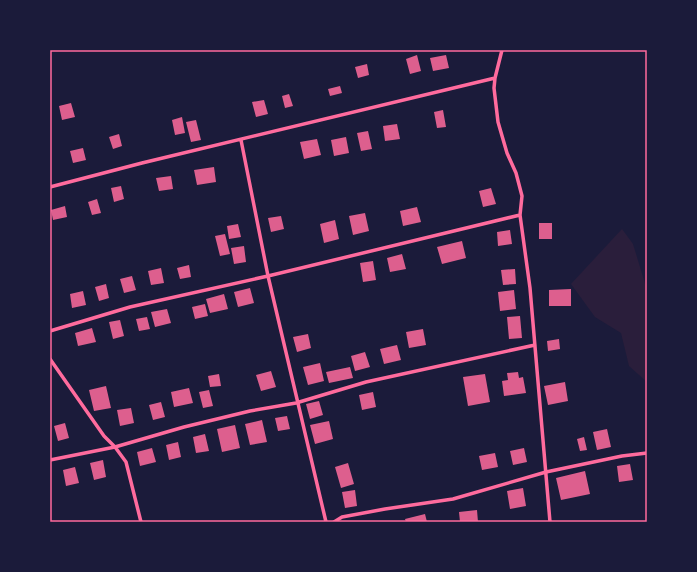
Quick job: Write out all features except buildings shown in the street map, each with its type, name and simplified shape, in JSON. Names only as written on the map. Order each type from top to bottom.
[{"type":"street","points":[[502,50],[494,78],[498,122],[507,153],[516,173],[522,196],[520,215],[535,345],[550,522]]},
{"type":"street","points":[[50,187],[142,163],[494,78]]},
{"type":"street","points":[[241,140],[268,276],[296,403],[326,522]]},
{"type":"street","points":[[50,330],[130,307],[268,276],[520,215]]},
{"type":"street","points":[[50,460],[115,447],[184,427],[296,403],[366,382],[535,345]]},
{"type":"street","points":[[50,359],[104,436],[115,447],[126,462],[140,522]]},
{"type":"street","points":[[334,522],[342,517],[385,508],[453,499],[546,472],[622,456],[647,453]]},
{"type":"shaded area","points":[[622,229],[633,244],[647,290],[647,382],[629,366],[621,333],[595,317],[571,284]]}]
